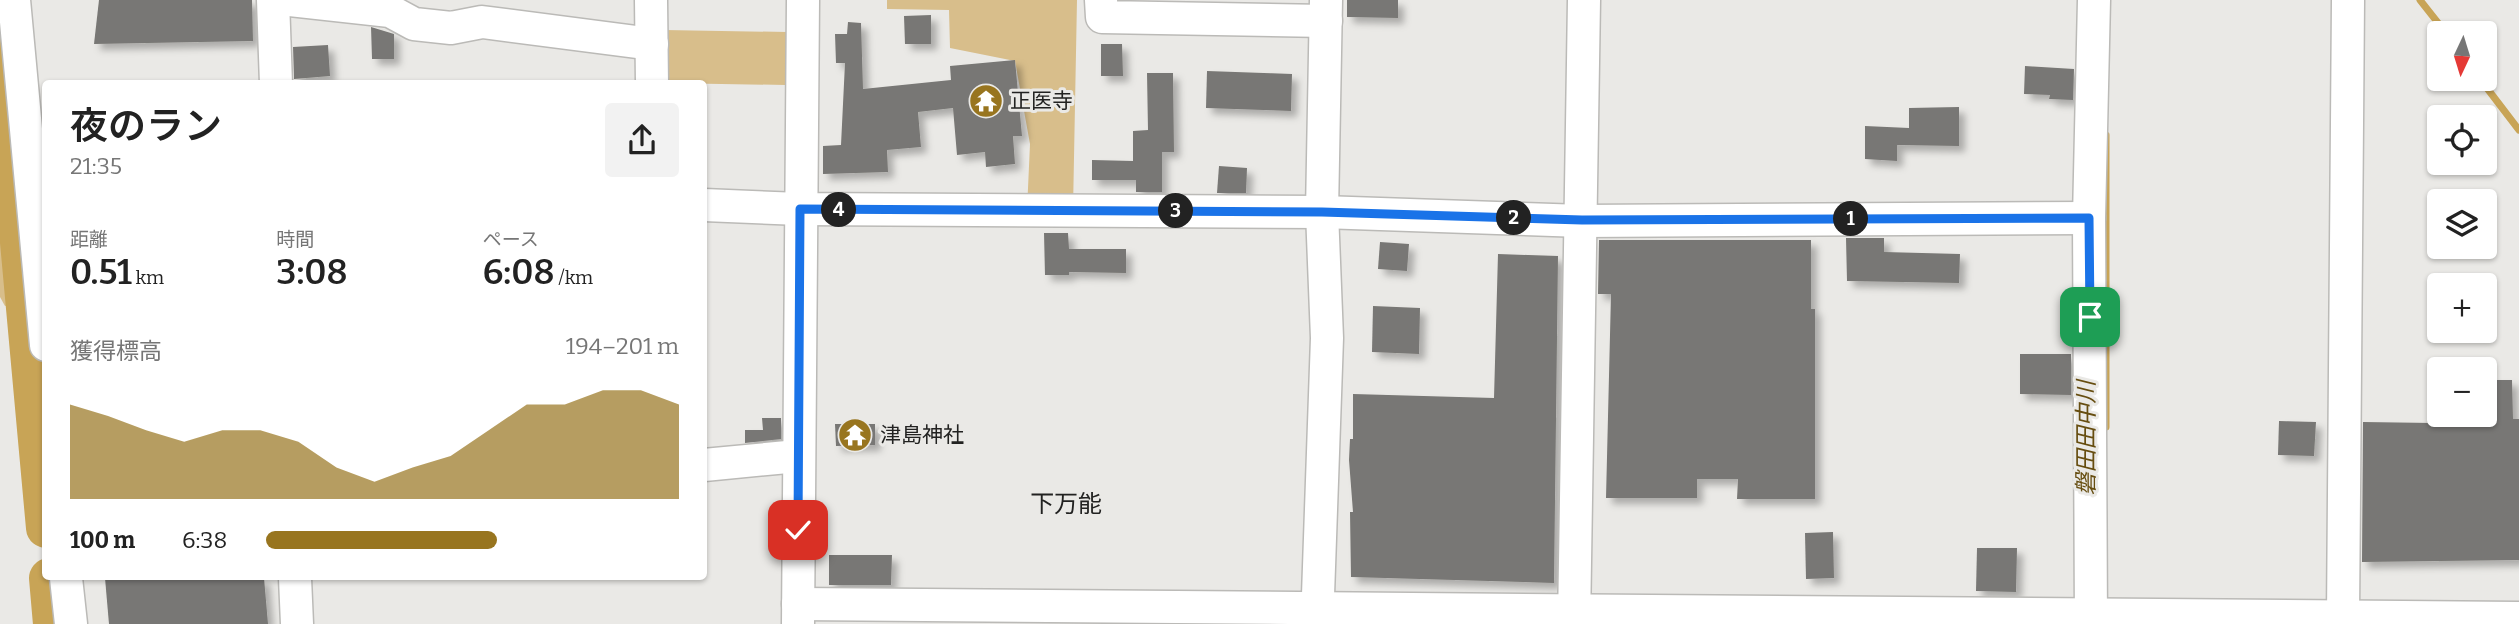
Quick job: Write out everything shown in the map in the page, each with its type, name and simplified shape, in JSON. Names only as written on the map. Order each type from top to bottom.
[{"type":"street","points":[[15,0],[42,300]]},
{"type":"street","points":[[273,0],[276,80]]},
{"type":"street","points":[[290,0],[390,11],[414,24],[451,28],[482,22],[652,44]]},
{"type":"street","points":[[651,0],[652,80]]},
{"type":"street","points":[[803,0],[798,614],[2091,620],[2343,616],[2519,618]]},
{"type":"street","points":[[1101,0],[1102,17],[1326,11],[1322,212],[1327,338],[1317,617]]},
{"type":"street","points":[[1574,618],[1584,0]]},
{"type":"street","points":[[2091,620],[2089,218],[2094,0]]},
{"type":"street","points":[[2343,616],[2348,0]]},
{"type":"street","points":[[707,205],[800,209],[1322,212],[1582,220],[2089,218]]},
{"type":"street","points":[[707,465],[798,456]]},
{"type":"street","points":[[66,580],[71,624]]},
{"type":"street","points":[[295,580],[297,624]]},
{"type":"shaded area","points":[[887,0],[1077,0],[1073,210],[1027,210],[1030,144],[1015,61],[950,48],[949,10],[887,9]]},
{"type":"shaded area","points":[[664,30],[787,32],[786,85],[664,80]]},
{"type":"shaded area","points":[[0,122],[10,125],[26,303],[5,306],[0,297]]},
{"type":"building","points":[[99,0],[252,0],[253,41],[94,44]]},
{"type":"building","points":[[1347,0],[1398,0],[1398,18],[1347,17]]},
{"type":"building","points":[[931,15],[931,44],[905,44],[904,16]]},
{"type":"building","points":[[848,22],[861,23],[863,89],[951,80],[950,66],[1015,60],[1022,136],[1013,136],[1015,164],[986,167],[985,152],[957,155],[953,108],[918,112],[921,147],[887,150],[888,172],[823,174],[823,146],[841,145],[845,63],[836,63],[835,34],[847,34]]},
{"type":"building","points":[[371,27],[394,34],[394,59],[372,59]]},
{"type":"building","points":[[1101,44],[1122,44],[1123,76],[1101,76]]},
{"type":"building","points":[[328,45],[330,76],[294,79],[293,47]]},
{"type":"building","points":[[2025,66],[2074,69],[2073,100],[2049,99],[2050,95],[2024,94]]},
{"type":"building","points":[[1207,71],[1292,74],[1291,111],[1206,108]]},
{"type":"building","points":[[1147,73],[1173,73],[1174,152],[1162,152],[1162,192],[1136,192],[1136,180],[1092,180],[1092,160],[1133,161],[1133,131],[1148,130]]},
{"type":"building","points":[[1959,107],[1959,146],[1897,145],[1897,161],[1865,159],[1865,126],[1909,128],[1909,108]]},
{"type":"building","points":[[1219,166],[1247,168],[1246,193],[1217,193]]},
{"type":"building","points":[[1044,233],[1068,233],[1069,249],[1126,249],[1126,273],[1069,272],[1069,275],[1045,275]]},
{"type":"building","points":[[1846,238],[1884,238],[1884,252],[1960,254],[1959,283],[1847,281]]},
{"type":"building","points":[[1599,240],[1811,240],[1811,309],[1815,309],[1815,499],[1737,499],[1738,479],[1697,479],[1697,498],[1606,498],[1611,294],[1598,294]]},
{"type":"building","points":[[1380,242],[1409,244],[1407,271],[1378,269]]},
{"type":"building","points":[[1498,254],[1558,256],[1554,583],[1351,577],[1350,512],[1353,512],[1349,460],[1350,439],[1353,439],[1353,394],[1494,398]]},
{"type":"building","points":[[1373,306],[1420,308],[1419,354],[1372,352]]},
{"type":"building","points":[[2020,354],[2071,354],[2071,395],[2020,394]]},
{"type":"building","points":[[2497,380],[2512,380],[2513,419],[2519,419],[2519,560],[2362,562],[2363,422],[2427,423],[2427,427],[2497,427]]},
{"type":"building","points":[[762,418],[781,418],[781,439],[745,443],[745,430],[763,430]]},
{"type":"building","points":[[2279,421],[2316,422],[2314,456],[2278,455]]},
{"type":"building","name":"津島神社","points":[[835,424],[875,424],[875,445],[836,446]]},
{"type":"building","points":[[1833,532],[1834,578],[1806,579],[1805,533]]},
{"type":"building","points":[[1977,548],[2017,548],[2016,592],[1976,591]]},
{"type":"building","points":[[829,555],[892,555],[891,585],[829,585]]},
{"type":"building","points":[[105,580],[264,580],[268,624],[109,624]]},
{"type":"waterway","name":"磐田田中川","points":[[2420,0],[2437,21]]},
{"type":"waterway","points":[[0,22],[42,484]]},
{"type":"waterway","name":"磐田田中川","points":[[2489,91],[2519,130]]},
{"type":"waterway","name":"磐田田中川","points":[[2106,135],[2106,427]]},
{"type":"waterway","points":[[49,580],[53,624]]},
{"type":"place","name":"正医寺","points":[[986,101]]},
{"type":"place","name":"津島神社","points":[[855,435]]},
{"type":"district","name":"下万能","points":[[1066,504]]},
{"type":"route","points":[[798,530],[800,209],[1322,212],[1582,220],[2089,218],[2090,317]]}]
